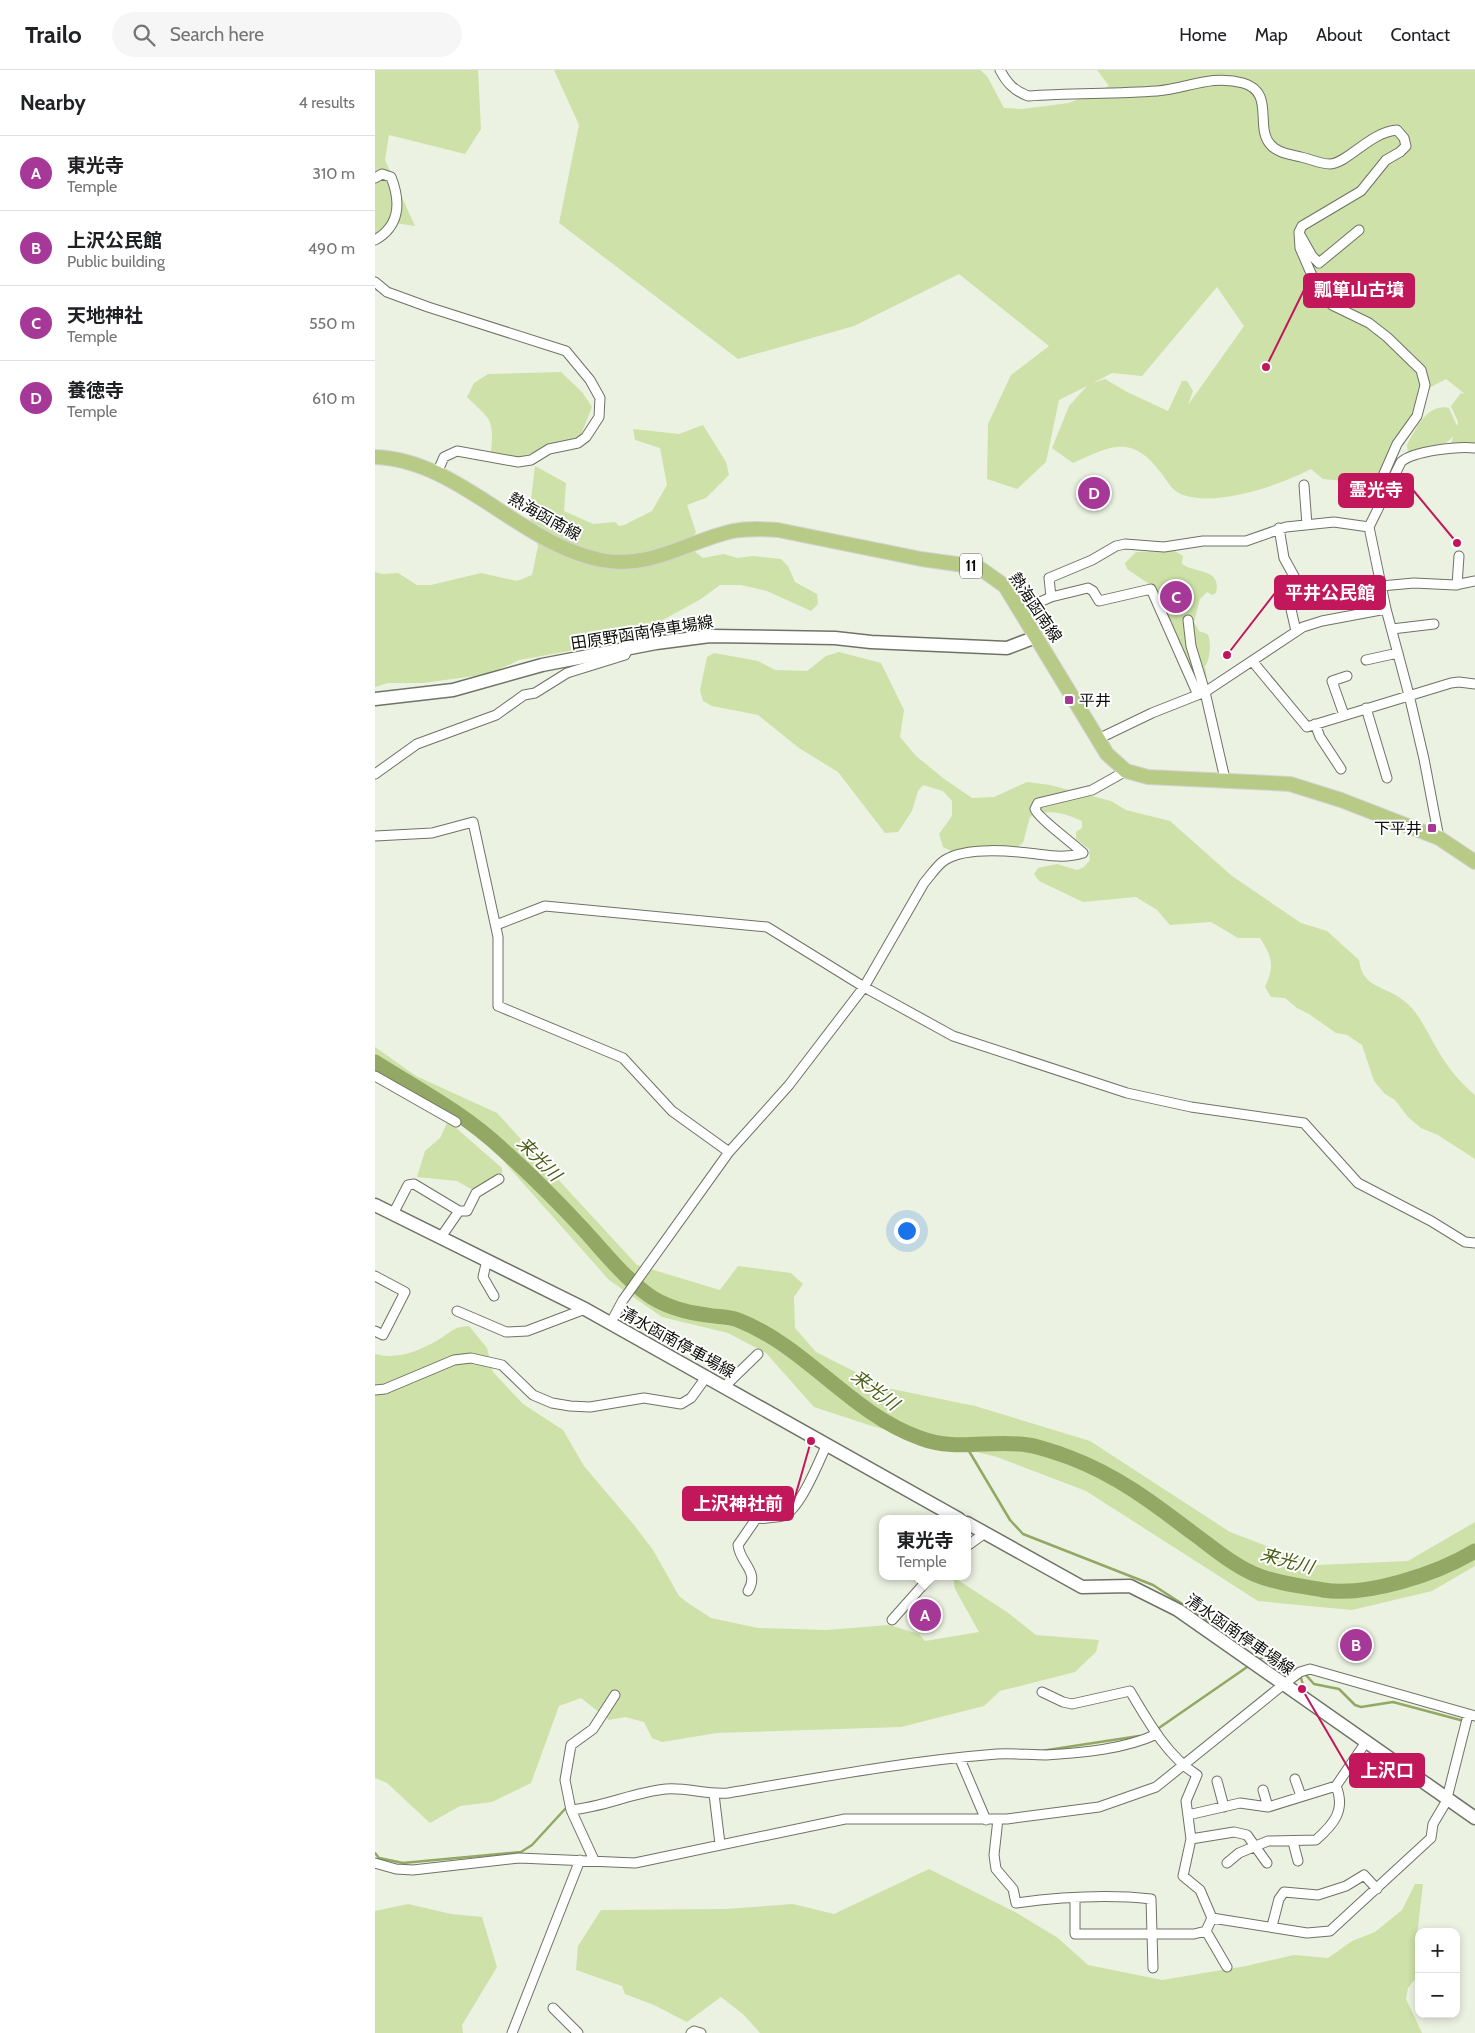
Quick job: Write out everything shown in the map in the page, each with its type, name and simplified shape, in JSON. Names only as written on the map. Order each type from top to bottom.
[{"type":"main road","name":"熱海函南線","points":[[375,457],[385,457],[437,473],[572,553],[602,561],[629,563],[666,555],[733,532],[778,530],[921,559],[978,567],[1005,586],[1098,740],[1116,765],[1126,771],[1148,777],[1225,779],[1290,784],[1341,800],[1439,838],[1475,862]]},
{"type":"main road","name":"田原野函南停車場線","points":[[375,700],[453,690],[542,665],[629,648],[710,636],[755,635],[1007,648],[1036,637]]},
{"type":"main road","name":"清水函南停車場線","points":[[375,1205],[585,1310],[725,1386],[952,1515]]},
{"type":"main road","name":"清水函南停車場線","points":[[971,1525],[1083,1587],[1129,1586],[1148,1593],[1178,1610],[1475,1818]]},
{"type":"street","points":[[1000,70],[1008,84],[1016,91],[1028,96],[1160,91],[1211,80],[1243,83],[1255,89],[1262,104],[1266,139],[1271,146],[1280,151],[1329,164],[1340,162],[1362,144],[1384,133],[1397,130],[1401,133],[1405,146],[1400,152],[1386,160],[1366,187],[1339,205],[1307,222],[1299,232],[1300,248],[1320,294],[1332,305],[1369,323],[1387,337],[1421,370],[1425,385],[1417,416],[1397,444],[1379,485],[1378,509]]},
{"type":"street","points":[[375,178],[382,174],[391,177],[395,188],[398,212],[393,225],[384,235],[375,240]]},
{"type":"street","points":[[1299,232],[1312,256],[1319,263],[1359,230]]},
{"type":"street","points":[[375,282],[387,292],[428,307],[566,351],[590,380],[599,398],[599,417],[586,437],[578,443],[553,448],[531,460],[518,462],[457,451],[444,457],[437,473]]},
{"type":"street","points":[[1439,838],[1409,695],[1386,609],[1369,527],[1401,462],[1407,456],[1450,448],[1475,448]]},
{"type":"street","points":[[1304,485],[1307,525]]},
{"type":"street","points":[[1051,597],[1049,578],[1092,560],[1116,546],[1130,544],[1164,547],[1203,541],[1246,541],[1279,528],[1334,522],[1369,527]]},
{"type":"street","points":[[1279,528],[1283,555],[1295,578],[1290,605],[1295,631]]},
{"type":"street","points":[[1457,585],[1459,556]]},
{"type":"street","points":[[1381,586],[1413,583],[1457,585],[1475,581]]},
{"type":"street","points":[[1020,611],[1051,597],[1088,588],[1099,601],[1151,589],[1201,693]]},
{"type":"street","points":[[1098,740],[1152,713],[1201,693],[1253,662],[1295,631],[1321,620],[1386,609]]},
{"type":"street","points":[[1189,620],[1191,646],[1201,693],[1225,779]]},
{"type":"street","points":[[1391,628],[1434,624]]},
{"type":"street","points":[[375,774],[417,744],[490,718],[524,695],[535,693],[567,674],[625,655],[629,648]]},
{"type":"street","points":[[1366,660],[1398,653]]},
{"type":"street","points":[[1253,662],[1307,727],[1409,695],[1459,682],[1475,684]]},
{"type":"street","points":[[1344,715],[1332,681],[1347,676]]},
{"type":"street","points":[[1366,708],[1387,778]]},
{"type":"street","points":[[1315,724],[1320,737],[1341,769]]},
{"type":"street","points":[[610,1324],[623,1300],[645,1268],[729,1152],[789,1085],[864,987],[924,882],[945,860],[960,854],[981,852],[1069,857],[1083,853],[1069,839],[1039,817],[1035,809],[1038,803],[1092,790],[1126,771]]},
{"type":"street","points":[[375,836],[432,833],[473,822],[498,937],[498,1006],[623,1058],[672,1111],[729,1152]]},
{"type":"street","points":[[496,925],[545,906],[767,927],[864,987],[953,1036],[1127,1093],[1191,1107],[1303,1123],[1358,1183],[1465,1242],[1475,1243]]},
{"type":"street","points":[[375,1076],[455,1122]]},
{"type":"street","points":[[393,1214],[408,1185],[414,1184],[459,1211],[467,1212],[476,1192],[499,1179]]},
{"type":"street","points":[[441,1238],[459,1211]]},
{"type":"street","points":[[487,1260],[483,1277],[494,1296]]},
{"type":"street","points":[[375,1276],[405,1292],[383,1335],[375,1331]]},
{"type":"street","points":[[457,1311],[506,1332],[527,1331],[585,1310]]},
{"type":"street","points":[[725,1386],[758,1354]]},
{"type":"street","points":[[375,1390],[385,1390],[454,1360],[471,1358],[502,1366],[533,1395],[552,1403],[570,1406],[590,1407],[644,1398],[681,1404],[691,1398],[707,1376]]},
{"type":"street","points":[[747,1591],[753,1581],[752,1575],[738,1545],[756,1519],[782,1516],[790,1511],[801,1495],[827,1444]]},
{"type":"street","points":[[971,1543],[985,1533]]},
{"type":"street","points":[[892,1620],[927,1580]]},
{"type":"street","points":[[375,1863],[396,1869],[413,1870],[519,1858],[635,1863],[845,1819],[986,1820],[1099,1807],[1125,1800],[1156,1787],[1284,1684],[1300,1672],[1310,1669],[1472,1716],[1465,1726],[1445,1805],[1433,1824],[1431,1838],[1330,1931],[1314,1934],[1212,1918]]},
{"type":"street","points":[[1042,1692],[1072,1704],[1130,1691],[1157,1734],[1182,1766],[1197,1775],[1197,1780],[1186,1796],[1191,1839],[1183,1876],[1200,1890],[1212,1918],[1206,1931]]},
{"type":"street","points":[[594,1860],[571,1810],[565,1780],[571,1745],[593,1729],[615,1695]]},
{"type":"street","points":[[571,1810],[599,1806],[668,1789],[714,1794],[900,1765],[999,1754],[1047,1755],[1093,1749],[1134,1743],[1157,1734]]},
{"type":"street","points":[[1187,1815],[1244,1803],[1268,1807],[1336,1786],[1366,1742]]},
{"type":"street","points":[[960,1759],[986,1820]]},
{"type":"street","points":[[1295,1779],[1301,1796]]},
{"type":"street","points":[[1217,1781],[1224,1807]]},
{"type":"street","points":[[1227,1863],[1239,1853],[1271,1840],[1293,1842],[1316,1840],[1332,1822],[1341,1804],[1336,1786]]},
{"type":"street","points":[[1263,1790],[1268,1807]]},
{"type":"street","points":[[714,1794],[720,1844]]},
{"type":"street","points":[[998,1819],[993,1855],[996,1869],[1013,1889],[1016,1904],[1105,1896],[1151,1898],[1153,1968]]},
{"type":"street","points":[[1191,1839],[1238,1832],[1250,1837],[1267,1863]]},
{"type":"street","points":[[1293,1842],[1298,1861]]},
{"type":"street","points":[[513,2033],[580,1860]]},
{"type":"street","points":[[1272,1926],[1279,1898],[1284,1892],[1318,1895],[1346,1886],[1364,1875],[1377,1889]]},
{"type":"street","points":[[1075,1898],[1075,1934],[1181,1936],[1206,1931]]},
{"type":"street","points":[[1206,1931],[1227,1967]]},
{"type":"street","points":[[553,2008],[577,2033]]},
{"type":"street","points":[[691,2033],[694,2031],[701,2033]]},
{"type":"green space","points":[[375,70],[478,70],[481,129],[465,154],[389,135],[385,160],[415,226],[395,223],[375,243]]},
{"type":"green space","points":[[554,70],[980,70],[987,76],[1004,108],[1022,109],[1069,103],[1109,86],[1097,70],[1475,70],[1475,447],[1450,448],[1453,436],[1439,446],[1408,453],[1407,445],[1414,432],[1428,413],[1434,409],[1441,407],[1449,408],[1457,426],[1458,422],[1451,406],[1461,393],[1465,394],[1446,379],[1425,390],[1415,420],[1373,493],[1364,483],[1323,479],[1311,469],[1283,482],[1248,492],[1213,498],[1197,498],[1183,495],[1176,491],[1151,461],[1131,448],[1110,448],[1073,463],[1052,448],[1069,406],[1087,386],[1059,400],[1046,462],[1017,489],[987,479],[988,424],[1011,375],[1049,346],[959,274],[854,326],[738,359],[559,223],[579,125]],"holes":[[[1217,287],[1244,326],[1188,405],[1193,391],[1187,381],[1182,381],[1168,411],[1127,392],[1105,379],[1093,383],[1112,373],[1142,376]]]},
{"type":"green space","points":[[561,372],[582,392],[592,407],[580,437],[514,459],[491,452],[492,432],[489,420],[467,397],[474,383],[488,374]]},
{"type":"green space","points":[[703,425],[726,462],[729,475],[706,498],[687,505],[696,532],[692,539],[666,556],[694,551],[703,558],[724,554],[737,558],[753,556],[781,559],[788,566],[795,582],[817,594],[818,604],[811,611],[767,591],[741,585],[720,585],[701,599],[641,632],[586,648],[519,660],[489,674],[423,683],[388,683],[375,687],[375,572],[382,574],[398,573],[417,585],[431,585],[481,573],[517,581],[532,575],[538,546],[529,516],[535,466],[566,483],[564,511],[593,524],[615,522],[619,526],[624,525],[652,511],[667,485],[660,448],[635,440],[633,429],[679,434]]},
{"type":"green space","points":[[1169,547],[1183,556],[1182,564],[1212,575],[1217,585],[1216,593],[1212,595],[1207,592],[1200,599],[1194,622],[1199,631],[1209,636],[1209,655],[1205,666],[1207,678],[1201,683],[1196,683],[1174,627],[1169,624],[1152,586],[1127,569],[1125,563],[1136,552],[1159,551]]},
{"type":"green space","points":[[839,652],[881,663],[904,710],[900,737],[916,756],[972,798],[994,797],[1027,782],[1050,785],[1111,801],[1126,810],[1170,821],[1232,876],[1301,923],[1327,931],[1359,960],[1361,969],[1370,981],[1396,995],[1409,1005],[1422,1022],[1448,1066],[1458,1079],[1475,1095],[1475,1159],[1438,1135],[1421,1128],[1408,1117],[1395,1100],[1385,1094],[1374,1081],[1362,1045],[1347,1035],[1336,1033],[1285,998],[1271,997],[1265,987],[1270,973],[1271,961],[1260,938],[1238,938],[1211,922],[1170,925],[1157,910],[1136,897],[1083,902],[1039,881],[1034,874],[1038,868],[1057,864],[1077,870],[1084,867],[1090,860],[1089,849],[1076,839],[1076,832],[1082,828],[1082,821],[1050,812],[1037,814],[1030,817],[1023,843],[1017,847],[951,851],[943,847],[939,834],[952,816],[952,801],[943,791],[923,785],[918,791],[912,811],[898,832],[885,833],[838,772],[799,748],[758,715],[712,706],[703,701],[700,690],[707,657],[714,653],[758,661],[775,670],[807,671],[826,656]]},
{"type":"green space","points":[[375,1047],[416,1076],[497,1113],[637,1265],[720,1290],[738,1266],[791,1273],[803,1284],[794,1297],[795,1328],[816,1352],[887,1388],[975,1406],[1090,1441],[1230,1532],[1317,1565],[1408,1561],[1475,1522],[1475,1566],[1432,1591],[1352,1610],[1258,1601],[1086,1491],[997,1457],[872,1426],[814,1407],[766,1353],[728,1333],[662,1317],[609,1280],[482,1137],[427,1103],[375,1076]]},
{"type":"green space","points":[[448,1121],[502,1168],[502,1174],[471,1189],[457,1181],[417,1177],[425,1151],[440,1138]]},
{"type":"green space","points":[[469,1326],[487,1348],[493,1372],[523,1404],[563,1430],[584,1466],[653,1550],[679,1596],[711,1618],[758,1628],[826,1630],[889,1625],[919,1634],[925,1641],[979,1632],[955,1589],[954,1580],[958,1580],[1007,1612],[1036,1635],[1099,1640],[1096,1652],[1075,1672],[1000,1691],[984,1706],[901,1727],[717,1733],[662,1742],[652,1738],[644,1722],[625,1717],[609,1720],[581,1698],[559,1706],[531,1783],[492,1802],[460,1806],[430,1823],[387,1783],[375,1778],[375,1354],[391,1356],[416,1351],[455,1329]]},
{"type":"green space","points":[[929,1869],[1015,1912],[1058,1938],[1088,1965],[1162,1980],[1246,1966],[1294,1955],[1328,1958],[1352,1941],[1375,1932],[1402,1910],[1415,1884],[1423,1884],[1418,1928],[1415,1928],[1415,1979],[1408,1988],[1406,1999],[1422,2033],[760,2033],[744,2015],[721,1997],[687,2022],[654,2005],[625,1994],[622,1986],[576,1970],[578,1946],[601,1910],[725,1909],[793,1904],[834,1914]]},
{"type":"green space","points":[[408,1904],[451,1914],[482,1917],[497,1967],[462,2025],[463,2033],[375,2033],[375,1911]]},
{"type":"waterway","name":"来光川","points":[[375,1062],[441,1103],[488,1136],[544,1188],[622,1272],[647,1294],[660,1302],[683,1311],[727,1317],[763,1332],[786,1346],[850,1397],[895,1427],[933,1442],[960,1445],[1001,1443],[1028,1445],[1071,1458],[1103,1472],[1133,1490],[1237,1565],[1262,1577],[1288,1584],[1341,1591],[1380,1587],[1441,1568],[1475,1551]]},
{"type":"waterway","points":[[966,1446],[1010,1520],[1023,1534],[1153,1585],[1221,1629],[1270,1653]]},
{"type":"waterway","points":[[1257,1661],[1268,1654],[1297,1671]]},
{"type":"waterway","points":[[1156,1730],[1250,1665]]},
{"type":"waterway","points":[[1305,1674],[1314,1684],[1339,1689],[1355,1705],[1361,1707],[1393,1702],[1464,1721]]},
{"type":"waterway","points":[[1300,1675],[1305,1691],[1309,1695]]},
{"type":"waterway","points":[[1021,1750],[1041,1751],[1139,1736]]},
{"type":"waterway","points":[[375,1853],[379,1858],[403,1863],[521,1852],[532,1845],[569,1807]]},
{"type":"place","name":"瓢箪山古墳","points":[[1266,367]]},
{"type":"place","name":"養徳寺","points":[[1094,493]]},
{"type":"place","name":"霊光寺","points":[[1457,543]]},
{"type":"place","name":"天地神社","points":[[1176,597]]},
{"type":"place","name":"平井公民館","points":[[1227,655]]},
{"type":"place","name":"平井","points":[[1069,700]]},
{"type":"place","name":"下平井","points":[[1432,828]]},
{"type":"place","name":"上沢神社前","points":[[811,1441]]},
{"type":"place","name":"東光寺","points":[[925,1615]]},
{"type":"place","name":"上沢公民館","points":[[1356,1645]]},
{"type":"place","name":"上沢口","points":[[1302,1689]]}]
